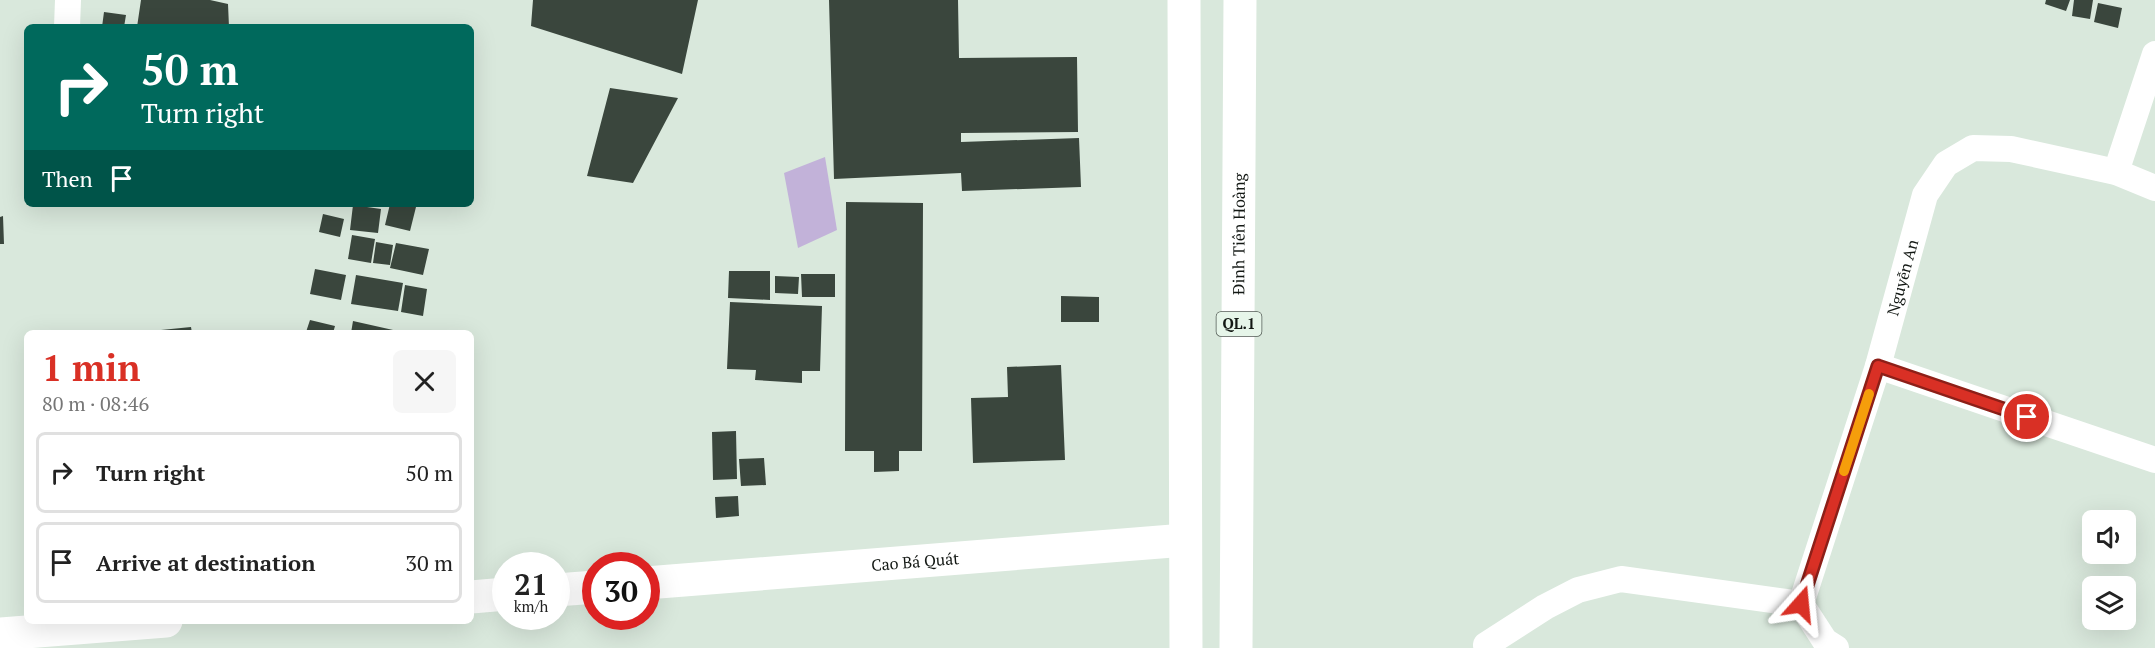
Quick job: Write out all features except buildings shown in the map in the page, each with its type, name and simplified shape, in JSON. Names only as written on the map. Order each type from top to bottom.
[{"type":"main road","points":[[1184,0],[1186,648]]},
{"type":"main road","name":"Đinh Tiên Hoàng","points":[[1236,648],[1240,0]]},
{"type":"main road","name":"Cao Bá Quát","points":[[660,582],[1185,540]]},
{"type":"main road","points":[[474,597],[492,595]]},
{"type":"main road","points":[[0,634],[128,624]]},
{"type":"street","points":[[67,24],[68,0]]},
{"type":"street","points":[[2116,172],[2155,54]]},
{"type":"street","name":"Nguyễn An","points":[[1801,604],[1878,366],[1925,195],[1946,164],[1973,148],[2011,149],[2116,172],[2155,188]]},
{"type":"street","points":[[1878,366],[2155,460]]},
{"type":"street","points":[[1486,645],[1545,607],[1578,590],[1621,579],[1801,604],[1825,641],[1836,648]]},
{"type":"shaded area","points":[[825,157],[837,230],[798,248],[784,173]]},
{"type":"slow traffic","points":[[1844,471],[1869,394]]},
{"type":"route","points":[[1801,604],[1878,366],[2027,417]]}]
